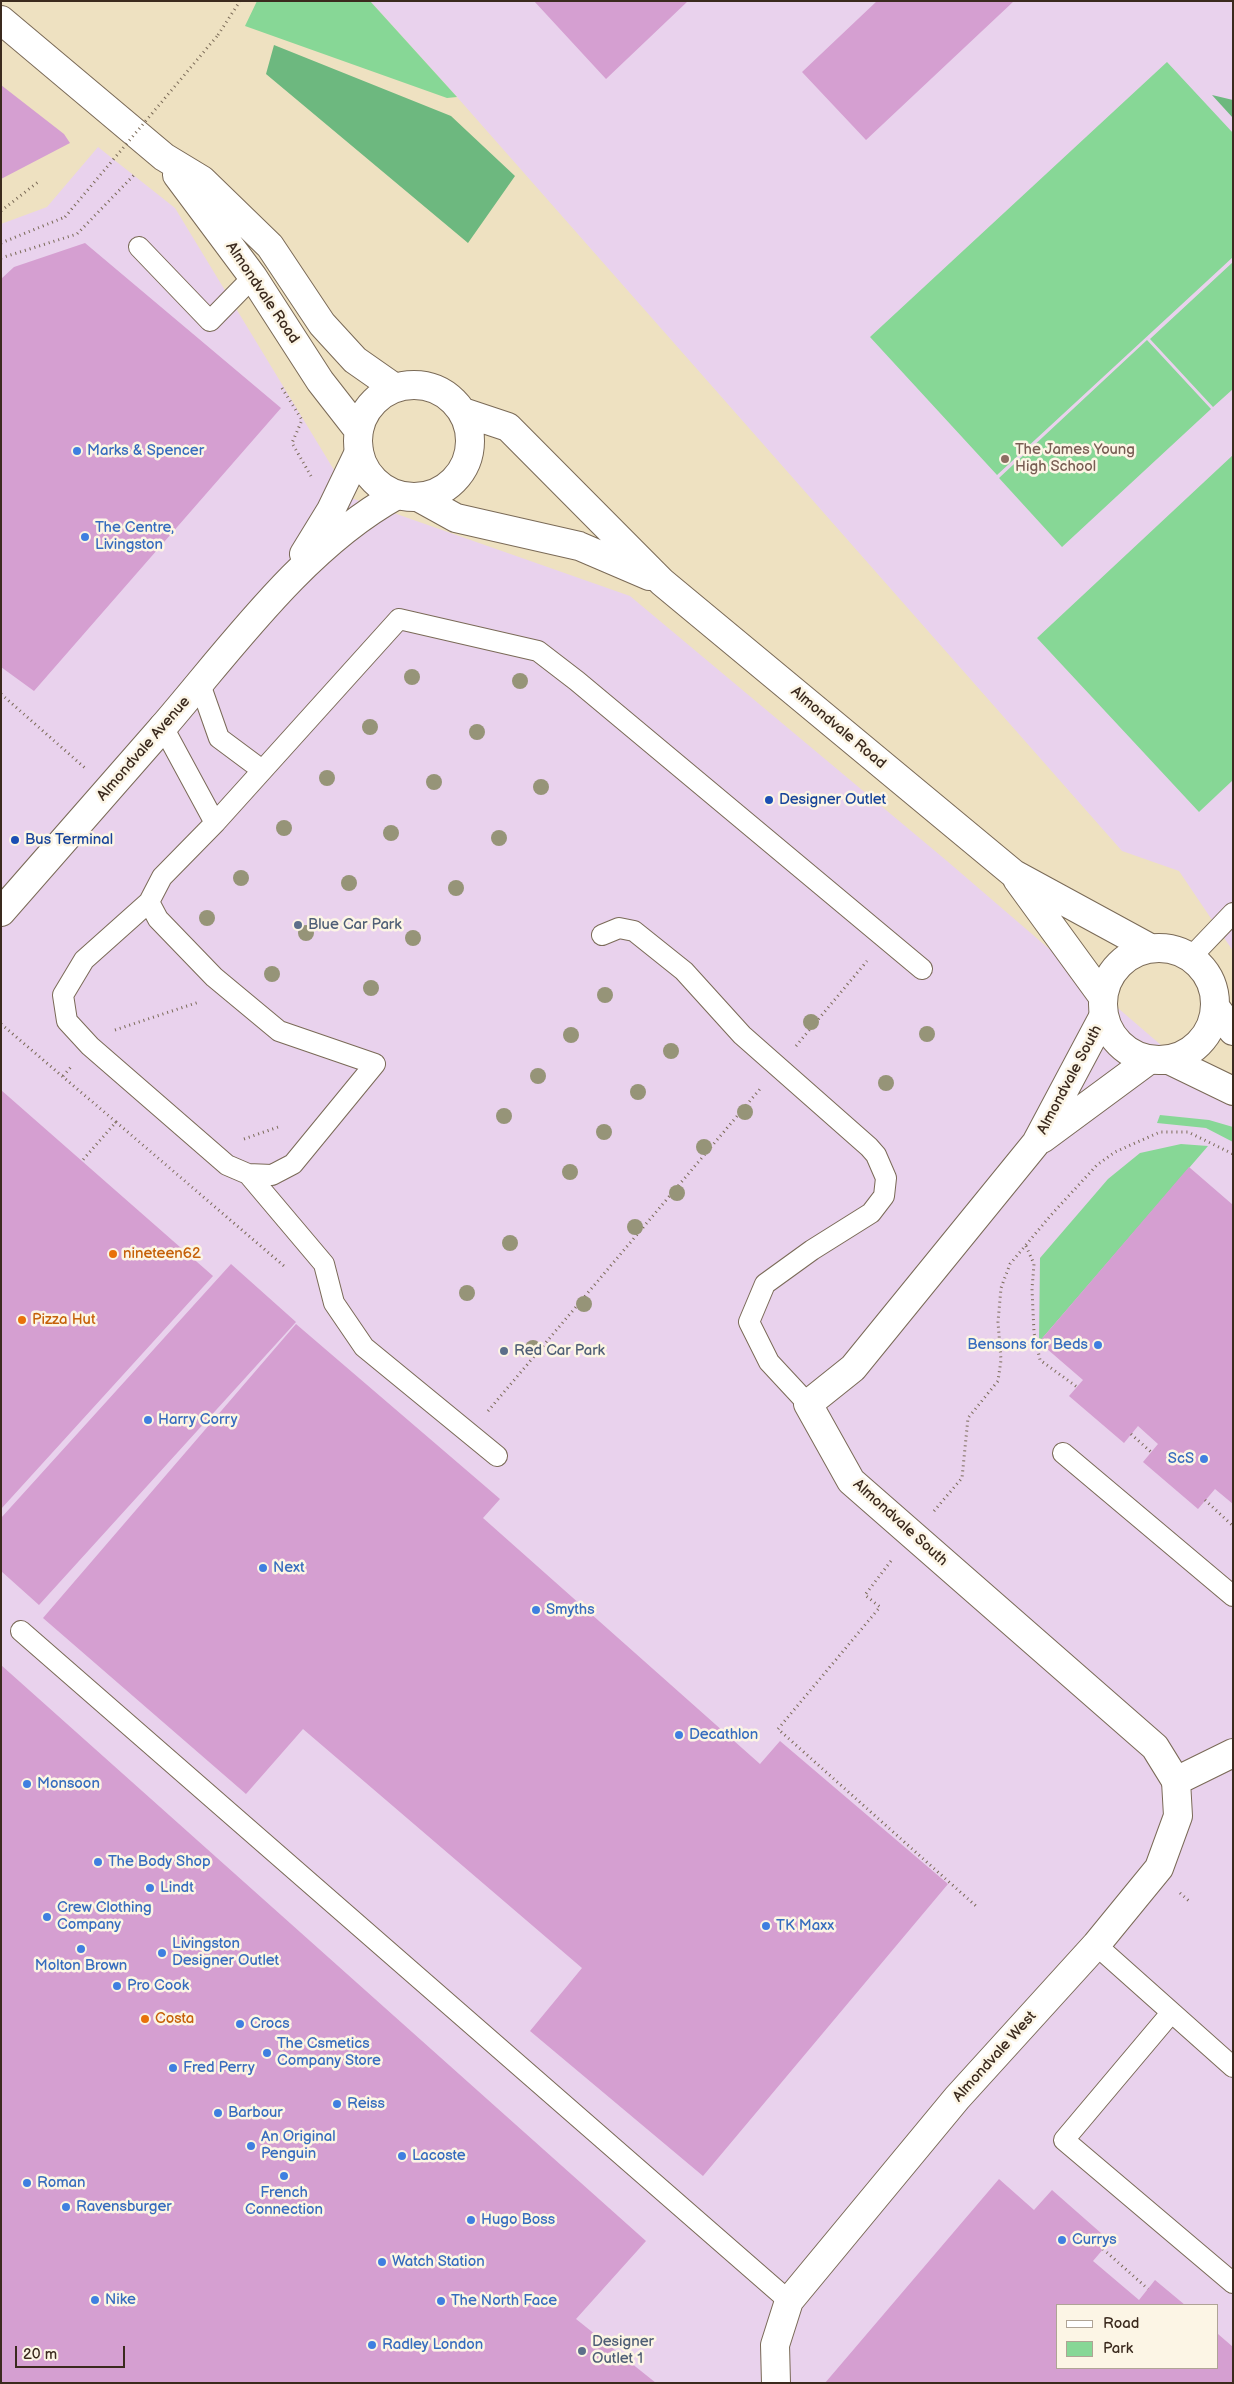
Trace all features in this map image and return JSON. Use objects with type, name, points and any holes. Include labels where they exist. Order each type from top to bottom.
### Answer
[{"type":"street","name":"Almondvale Road","points":[[1,20],[164,157],[202,180],[263,240],[322,324],[355,360],[396,388]]},
{"type":"street","name":"Almondvale Road","points":[[164,157],[253,277],[359,442]]},
{"type":"street","points":[[407,385],[424,385],[438,390],[463,412],[470,437],[469,453],[458,478],[438,492],[407,496],[370,476],[359,442],[366,413],[375,401],[396,388],[407,385]]},
{"type":"street","name":"Almondvale Road","points":[[463,412],[508,427],[662,582],[1014,874],[1150,948]]},
{"type":"street","name":"Almondvale Avenue","points":[[285,585],[332,510],[359,442]]},
{"type":"street","name":"Almondvale Road","points":[[407,496],[456,518],[579,546],[662,582]]},
{"type":"street","name":"Almondvale Avenue","points":[[1,912],[285,585],[328,544],[365,514],[407,496]]},
{"type":"street","name":"Almondvale Road","points":[[1014,874],[1103,1007]]},
{"type":"street","points":[[1159,1060],[1187,1054],[1202,1042],[1211,1027],[1216,1008],[1214,989],[1205,971],[1191,957],[1170,948],[1150,948],[1131,954],[1116,965],[1108,979],[1103,1007],[1111,1036],[1128,1051],[1159,1060],[1233,1091]]},
{"type":"street","name":"Almondvale South","points":[[1103,1007],[1036,1143],[852,1368],[808,1404],[851,1481],[1155,1747],[1176,1781]]},
{"type":"street","points":[[1216,1008],[1233,1031]]},
{"type":"street","name":"Almondvale South","points":[[1036,1143],[1159,1060]]},
{"type":"street","points":[[1176,1781],[1233,1753]]},
{"type":"street","name":"Almondvale West","points":[[776,2383],[775,2345],[789,2301],[957,2098],[1096,1945],[1159,1868],[1178,1816],[1176,1781]]},
{"type":"lane","points":[[139,247],[210,321],[253,277]]},
{"type":"lane","points":[[148,902],[158,919],[219,981],[279,1031],[375,1064],[293,1164],[272,1175],[248,1174],[227,1165],[90,1046],[67,1021],[63,995],[84,960],[148,902],[162,877],[215,824],[399,619],[538,651],[577,680],[922,969]]},
{"type":"lane","points":[[200,684],[219,738],[262,770]]},
{"type":"lane","points":[[163,727],[215,824]]},
{"type":"lane","points":[[1191,957],[1233,913]]},
{"type":"lane","points":[[602,935],[619,928],[634,932],[684,971],[742,1035],[869,1147],[876,1156],[886,1178],[884,1196],[871,1213],[812,1250],[765,1284],[749,1322],[769,1362],[808,1404]]},
{"type":"lane","points":[[248,1174],[325,1267],[334,1304],[364,1347],[497,1456]]},
{"type":"lane","points":[[1063,1453],[1233,1596]]},
{"type":"lane","points":[[21,1631],[789,2301]]},
{"type":"lane","points":[[1096,1945],[1233,2067]]},
{"type":"lane","points":[[1171,2013],[1064,2140],[1233,2283]]},
{"type":"path","points":[[1,243],[65,218],[218,35],[240,1]]},
{"type":"path","points":[[1,211],[38,182]]},
{"type":"path","points":[[1,694],[109,789]]},
{"type":"path","points":[[460,1427],[474,1410],[483,1418],[886,939]]},
{"type":"path","points":[[63,1076],[90,1046],[109,1032],[200,1001],[219,981]]},
{"type":"path","points":[[1,1024],[296,1276],[325,1267]]},
{"type":"path","points":[[82,1161],[116,1122]]},
{"type":"path","points":[[931,1514],[962,1478],[968,1418],[998,1382],[1001,1360],[998,1322],[1001,1288],[1010,1264],[1097,1165],[1115,1152],[1140,1139],[1160,1132],[1188,1132],[1233,1154]]},
{"type":"path","points":[[1026,1246],[1034,1264],[1032,1289],[1034,1333],[1040,1360],[1077,1387]]},
{"type":"path","points":[[1131,1434],[1152,1452]]},
{"type":"path","points":[[1206,1500],[1233,1526]]},
{"type":"path","points":[[891,1561],[865,1595],[880,1608],[778,1729],[976,1906]]},
{"type":"path","points":[[1102,2250],[1148,2289]]},
{"type":"shaded area","name":"The James Young High School","points":[[370,1],[1233,1],[1233,951],[1179,871],[1122,851],[457,97]]},
{"type":"shaded area","points":[[98,147],[175,208],[351,498],[630,596],[947,861],[1233,1107],[1233,2383],[1,2383],[1,224],[47,207]]},
{"type":"green space","points":[[257,1],[370,1],[457,97],[447,98],[245,26]]},
{"type":"green space","points":[[274,45],[451,116],[515,176],[468,243],[266,74]]},
{"type":"green space","points":[[1167,62],[1233,133],[1233,257],[997,475],[870,337]]},
{"type":"green space","points":[[1212,95],[1233,100],[1233,118]]},
{"type":"green space","points":[[1233,262],[1233,389],[1213,407],[1150,339]]},
{"type":"green space","points":[[1147,340],[1211,409],[1062,547],[999,478]]},
{"type":"green space","points":[[1233,455],[1233,780],[1199,812],[1037,638]]},
{"type":"green space","points":[[1160,1115],[1209,1120],[1233,1127],[1233,1142],[1206,1128],[1157,1123]]},
{"type":"green space","points":[[1181,1144],[1208,1146],[1039,1342],[1040,1258],[1108,1179],[1140,1153]]},
{"type":"building","points":[[534,1],[688,1],[606,79]]},
{"type":"building","points":[[877,1],[1014,1],[866,140],[802,72]]},
{"type":"building","points":[[1,85],[64,134],[70,143],[1,179]]},
{"type":"building","name":"The Centre, Livingston","points":[[85,243],[281,408],[34,691],[1,667],[1,279],[14,267]]},
{"type":"building","points":[[1,1090],[213,1276],[1,1509]]},
{"type":"building","points":[[1189,1167],[1233,1205],[1233,1504],[1215,1489],[1198,1509],[1143,1462],[1158,1444],[1138,1426],[1124,1443],[1069,1396],[1083,1380],[1039,1342]]},
{"type":"building","name":"Harry Corry","points":[[231,1264],[296,1322],[39,1605],[1,1571],[1,1518]]},
{"type":"building","points":[[296,1324],[500,1499],[483,1518],[760,1764],[780,1741],[948,1884],[703,2176],[530,2031],[582,1968],[303,1729],[246,1794],[43,1618]]},
{"type":"building","name":"Livingston Designer Outlet","points":[[1,1665],[646,2241],[576,2319],[656,2383],[1,2383]]},
{"type":"building","points":[[999,2179],[1034,2210],[1052,2190],[1110,2241],[1093,2261],[1139,2300],[1155,2280],[1184,2304],[1056,2304],[1056,2369],[1219,2369],[1219,2335],[1233,2347],[1233,2383],[825,2383]]},
{"type":"place","name":"Marks & Spencer","points":[[77,451]]},
{"type":"place","name":"The James Young High School","points":[[1005,459]]},
{"type":"place","name":"The Centre, Livingston","points":[[85,537]]},
{"type":"place","name":"Designer Outlet","points":[[769,800]]},
{"type":"place","name":"Bus Terminal","points":[[15,840]]},
{"type":"place","name":"Blue Car Park","points":[[298,925]]},
{"type":"place","name":"nineteen62","points":[[113,1254]]},
{"type":"place","name":"Pizza Hut","points":[[22,1320]]},
{"type":"place","name":"Bensons for Beds","points":[[1098,1345]]},
{"type":"place","name":"Red Car Park","points":[[504,1351]]},
{"type":"place","name":"Harry Corry","points":[[148,1420]]},
{"type":"place","name":"ScS","points":[[1204,1459]]},
{"type":"place","name":"Next","points":[[263,1568]]},
{"type":"place","name":"Smyths","points":[[536,1610]]},
{"type":"place","name":"Decathlon","points":[[679,1735]]},
{"type":"place","name":"Monsoon","points":[[27,1784]]},
{"type":"place","name":"The Body Shop","points":[[98,1862]]},
{"type":"place","name":"Lindt","points":[[150,1888]]},
{"type":"place","name":"Crew Clothing Company","points":[[47,1917]]},
{"type":"place","name":"TK Maxx","points":[[766,1926]]},
{"type":"place","name":"Molton Brown","points":[[81,1949]]},
{"type":"place","name":"Livingston Designer Outlet","points":[[162,1953]]},
{"type":"place","name":"Pro Cook","points":[[117,1986]]},
{"type":"place","name":"Costa","points":[[145,2019]]},
{"type":"place","name":"Crocs","points":[[240,2024]]},
{"type":"place","name":"The Csmetics Company Store","points":[[267,2053]]},
{"type":"place","name":"Fred Perry","points":[[173,2068]]},
{"type":"place","name":"Reiss","points":[[337,2104]]},
{"type":"place","name":"Barbour","points":[[218,2113]]},
{"type":"place","name":"An Original Penguin","points":[[251,2146]]},
{"type":"place","name":"Lacoste","points":[[402,2156]]},
{"type":"place","name":"French Connection","points":[[284,2176]]},
{"type":"place","name":"Roman","points":[[27,2183]]},
{"type":"place","name":"Ravensburger","points":[[66,2207]]},
{"type":"place","name":"Hugo Boss","points":[[471,2220]]},
{"type":"place","name":"Currys","points":[[1062,2240]]},
{"type":"place","name":"Watch Station","points":[[382,2262]]},
{"type":"place","name":"Nike","points":[[95,2300]]},
{"type":"place","name":"The North Face","points":[[441,2301]]},
{"type":"place","name":"Radley London","points":[[372,2345]]},
{"type":"place","name":"Designer Outlet 1","points":[[582,2351]]}]
